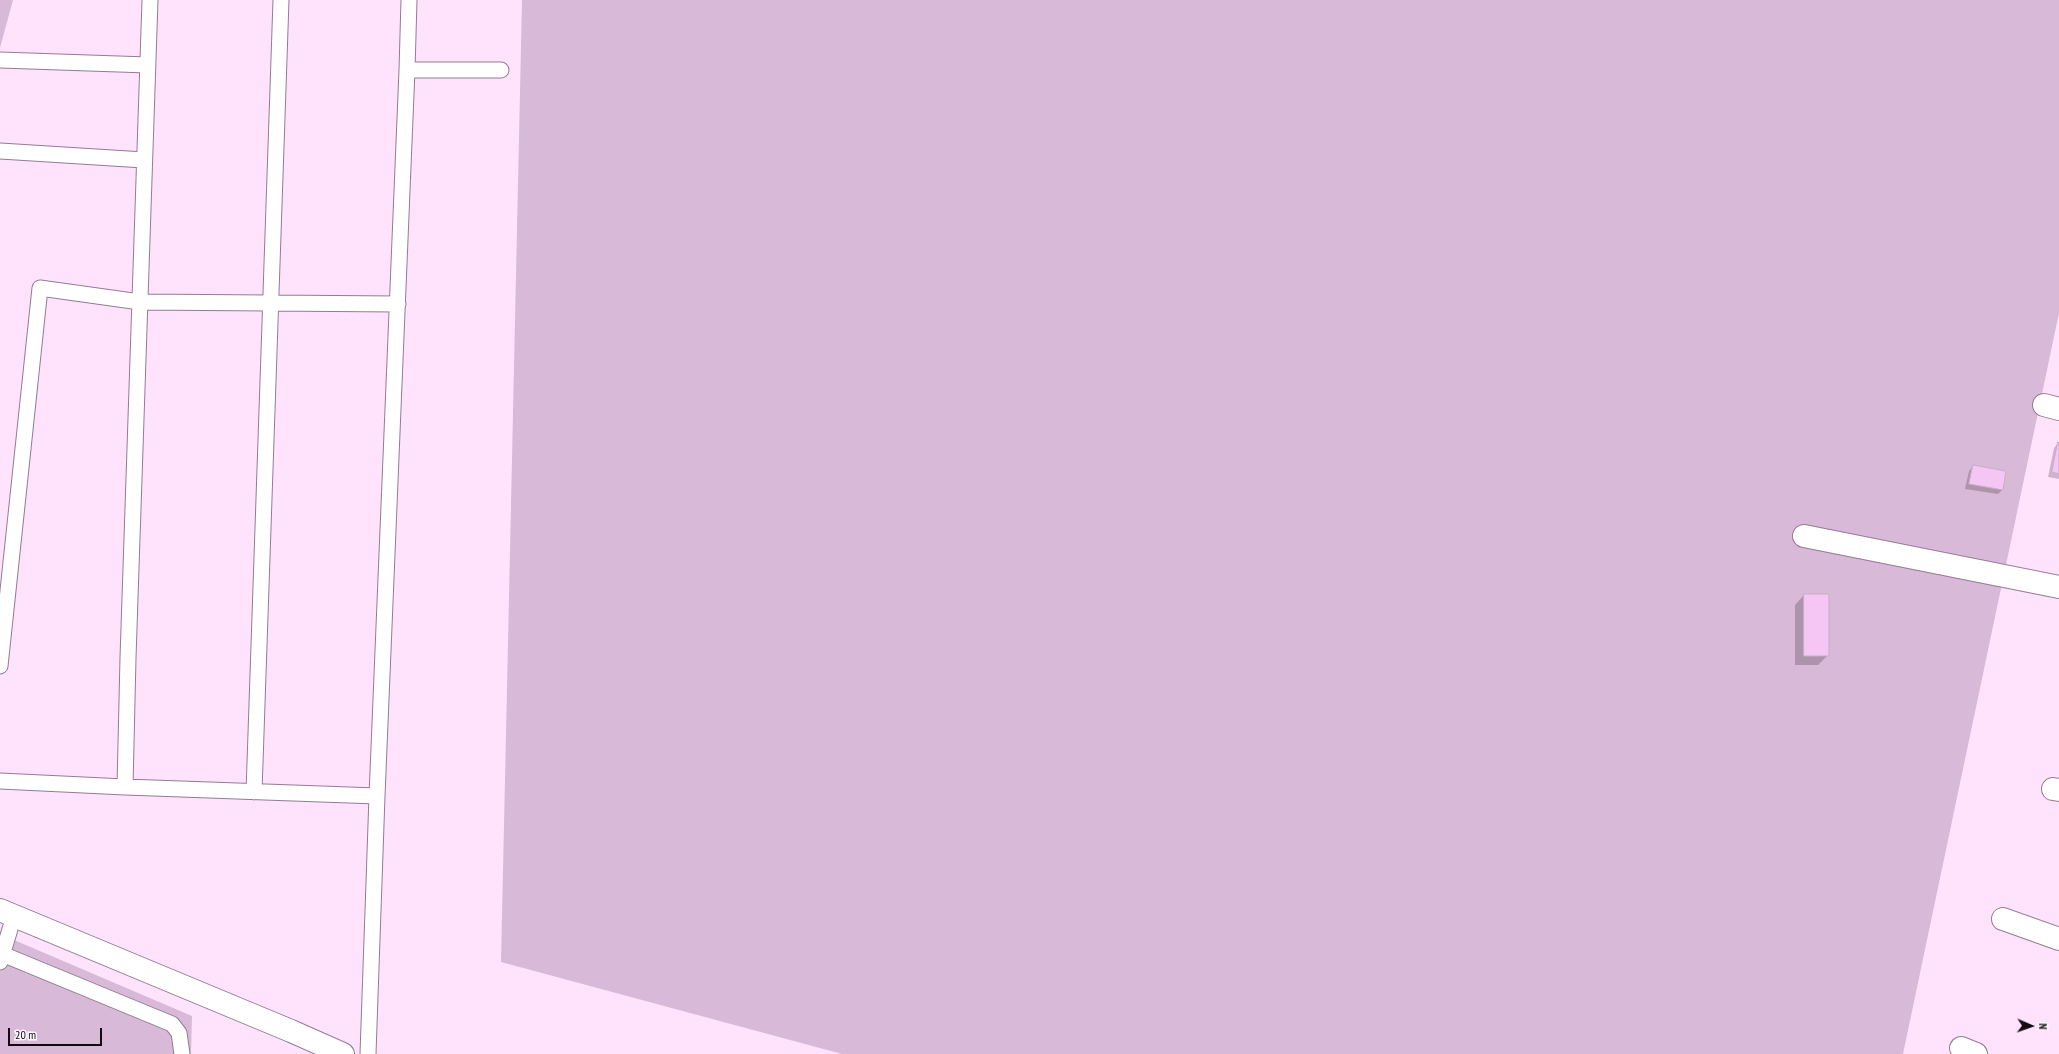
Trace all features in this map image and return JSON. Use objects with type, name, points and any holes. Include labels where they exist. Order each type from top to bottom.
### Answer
[{"type":"street","points":[[1804,536],[2059,587]]},
{"type":"street","points":[[7,913],[291,1030],[343,1054]]},
{"type":"street","points":[[2003,919],[2059,939]]},
{"type":"lane","points":[[125,787],[150,0]]},
{"type":"lane","points":[[254,792],[281,0]]},
{"type":"lane","points":[[368,1054],[409,0]]},
{"type":"lane","points":[[0,60],[148,65]]},
{"type":"lane","points":[[407,70],[501,70]]},
{"type":"lane","points":[[0,151],[144,160]]},
{"type":"lane","points":[[0,666],[40,288],[140,302],[398,304]]},
{"type":"lane","points":[[0,781],[377,796]]},
{"type":"lane","points":[[7,913],[1,958],[172,1024],[179,1033],[182,1054]]},
{"type":"shaded area","points":[[0,0],[13,0],[0,48]]},
{"type":"shaded area","points":[[522,0],[2059,0],[2059,313],[1903,1054],[842,1054],[501,962]]},
{"type":"shaded area","points":[[0,934],[192,1016],[191,1054],[0,1054]]},
{"type":"building","points":[[2058,442],[2059,443],[2059,474],[2052,472]]},
{"type":"building","points":[[1973,465],[2006,471],[2003,490],[1969,484]]},
{"type":"building","points":[[1804,594],[1829,594],[1829,656],[1804,656]]}]
